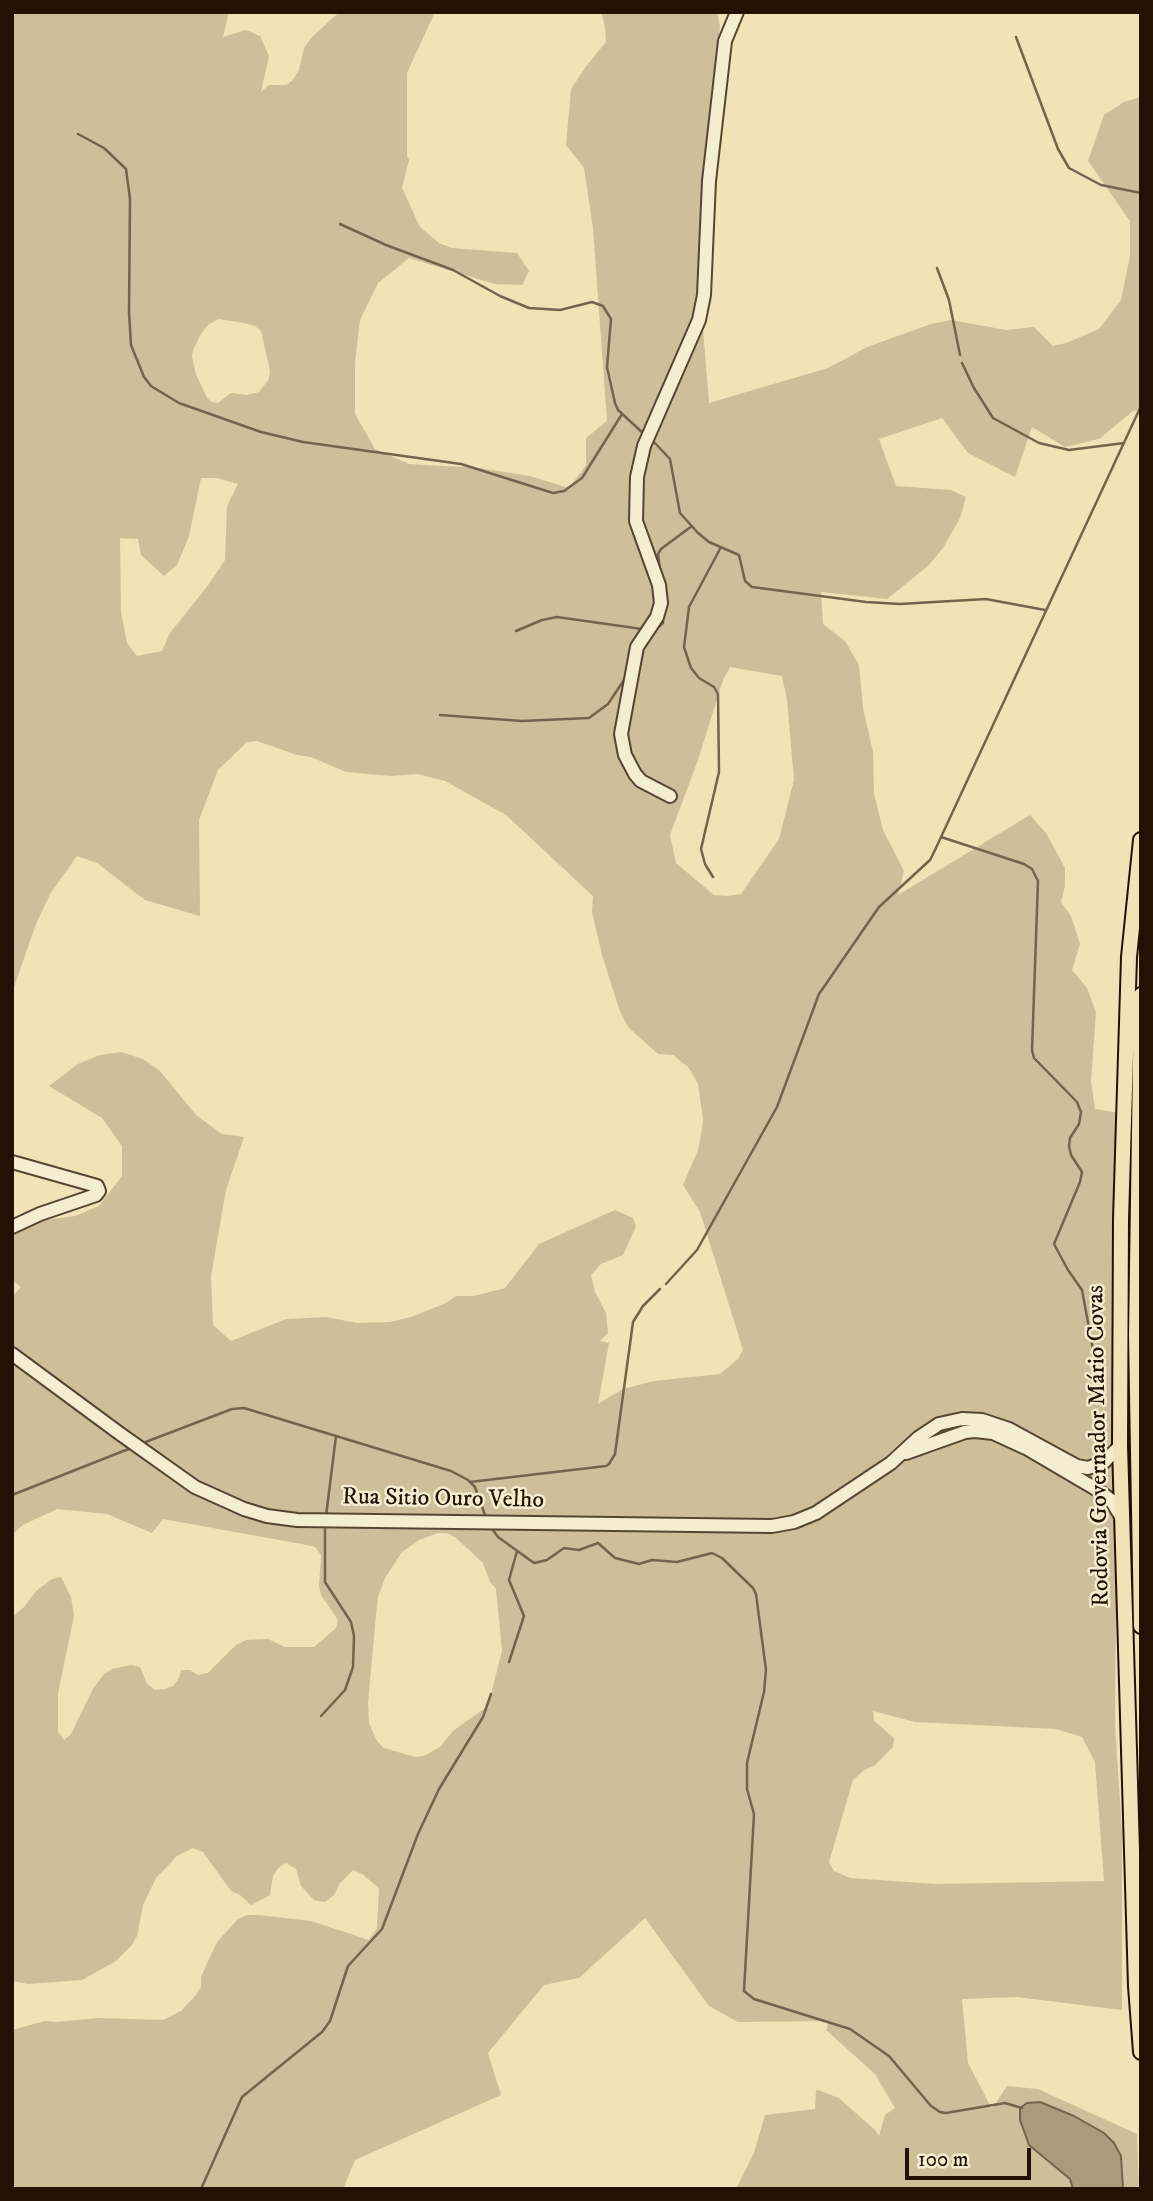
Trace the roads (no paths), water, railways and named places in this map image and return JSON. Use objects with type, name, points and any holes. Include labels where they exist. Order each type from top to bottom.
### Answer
[{"type":"main road","name":"Rodovia Governador Mário Covas","points":[[1141,840],[1129,970],[1121,1219],[1120,1446],[1136,1986],[1141,2052]]},
{"type":"main road","name":"Rodovia Governador Mário Covas","points":[[1141,995],[1136,1335],[1141,1626]]},
{"type":"street","points":[[670,796],[635,774],[625,755],[621,734],[637,646],[657,617],[661,603],[659,585],[636,521],[637,477],[644,446],[699,320],[704,295],[709,181],[725,41],[737,12]]},
{"type":"street","points":[[12,1162],[97,1186],[99,1191],[96,1195],[40,1213],[12,1227]]},
{"type":"street","name":"Rua Sitio Ouro Velho","points":[[12,1354],[177,1475],[244,1509],[297,1520],[772,1526],[794,1522],[816,1513],[903,1454],[918,1438],[939,1424],[962,1419],[982,1420],[1009,1429],[1077,1466],[1088,1468],[1104,1462],[1120,1446]]},
{"type":"street","name":"Rua Sitio Ouro Velho","points":[[903,1454],[965,1432],[993,1433],[1028,1449],[1096,1489],[1115,1505],[1122,1519]]},
{"type":"waterway","points":[[1016,37],[1058,149],[1069,168],[1101,185],[1141,193]]},
{"type":"waterway","points":[[78,134],[104,148],[126,169],[130,199],[131,345],[144,377],[151,386],[179,403],[261,432],[303,442],[461,464],[553,493],[564,491],[582,478],[622,414]]},
{"type":"waterway","points":[[340,224],[386,245],[453,270],[500,296],[529,308],[560,310],[592,302],[603,306],[611,319],[607,367],[615,403],[618,410],[644,434]]},
{"type":"waterway","points":[[937,268],[949,300],[960,355]]},
{"type":"waterway","points":[[962,363],[993,418],[1039,443],[1069,450],[1124,443]]},
{"type":"waterway","points":[[666,1284],[697,1250],[777,1107],[819,994],[879,907],[930,860],[1141,406]]},
{"type":"waterway","points":[[652,440],[670,459],[680,513],[709,542],[739,555],[745,581],[752,587],[900,604],[986,599],[1045,610]]},
{"type":"waterway","points":[[660,570],[658,554],[661,549],[692,526]]},
{"type":"waterway","points":[[713,877],[705,864],[701,849],[719,772],[718,694],[714,687],[699,678],[691,668],[684,647],[689,607],[721,547]]},
{"type":"waterway","points":[[656,629],[663,623],[663,615]]},
{"type":"waterway","points":[[516,631],[557,617],[642,629]]},
{"type":"waterway","points":[[440,715],[522,721],[589,718],[608,704],[626,677]]},
{"type":"waterway","points":[[941,837],[1024,864],[1032,869],[1038,881],[1032,1050],[1034,1058],[1077,1102],[1081,1112],[1079,1124],[1070,1138],[1069,1146],[1071,1155],[1082,1172],[1080,1182],[1054,1244],[1082,1290],[1094,1355]]},
{"type":"waterway","points":[[470,1482],[609,1464],[615,1454],[633,1322],[643,1306],[660,1289]]},
{"type":"waterway","points":[[143,1443],[232,1409],[244,1408],[451,1471],[475,1487],[486,1518]]},
{"type":"waterway","points":[[326,1516],[336,1436]]},
{"type":"waterway","points":[[12,1495],[131,1448]]},
{"type":"waterway","points":[[321,1716],[345,1690],[353,1667],[354,1636],[351,1622],[325,1582],[325,1525]]},
{"type":"waterway","points":[[490,1526],[498,1537],[534,1563],[547,1560],[564,1548],[579,1550],[598,1543],[615,1558],[639,1564],[652,1560],[677,1562],[712,1553],[722,1558],[753,1588],[766,1670],[764,1692],[747,1763],[747,1789],[754,1814],[744,1991],[754,1999],[850,2029],[889,2056],[931,2106],[940,2112],[1005,2103],[1022,2108]]},
{"type":"waterway","points":[[509,1662],[524,1616],[509,1580],[517,1551]]},
{"type":"waterway","points":[[201,2189],[242,2097],[322,2032],[330,2021],[348,1966],[382,1929],[418,1834],[439,1789],[483,1717],[491,1694]]}]
